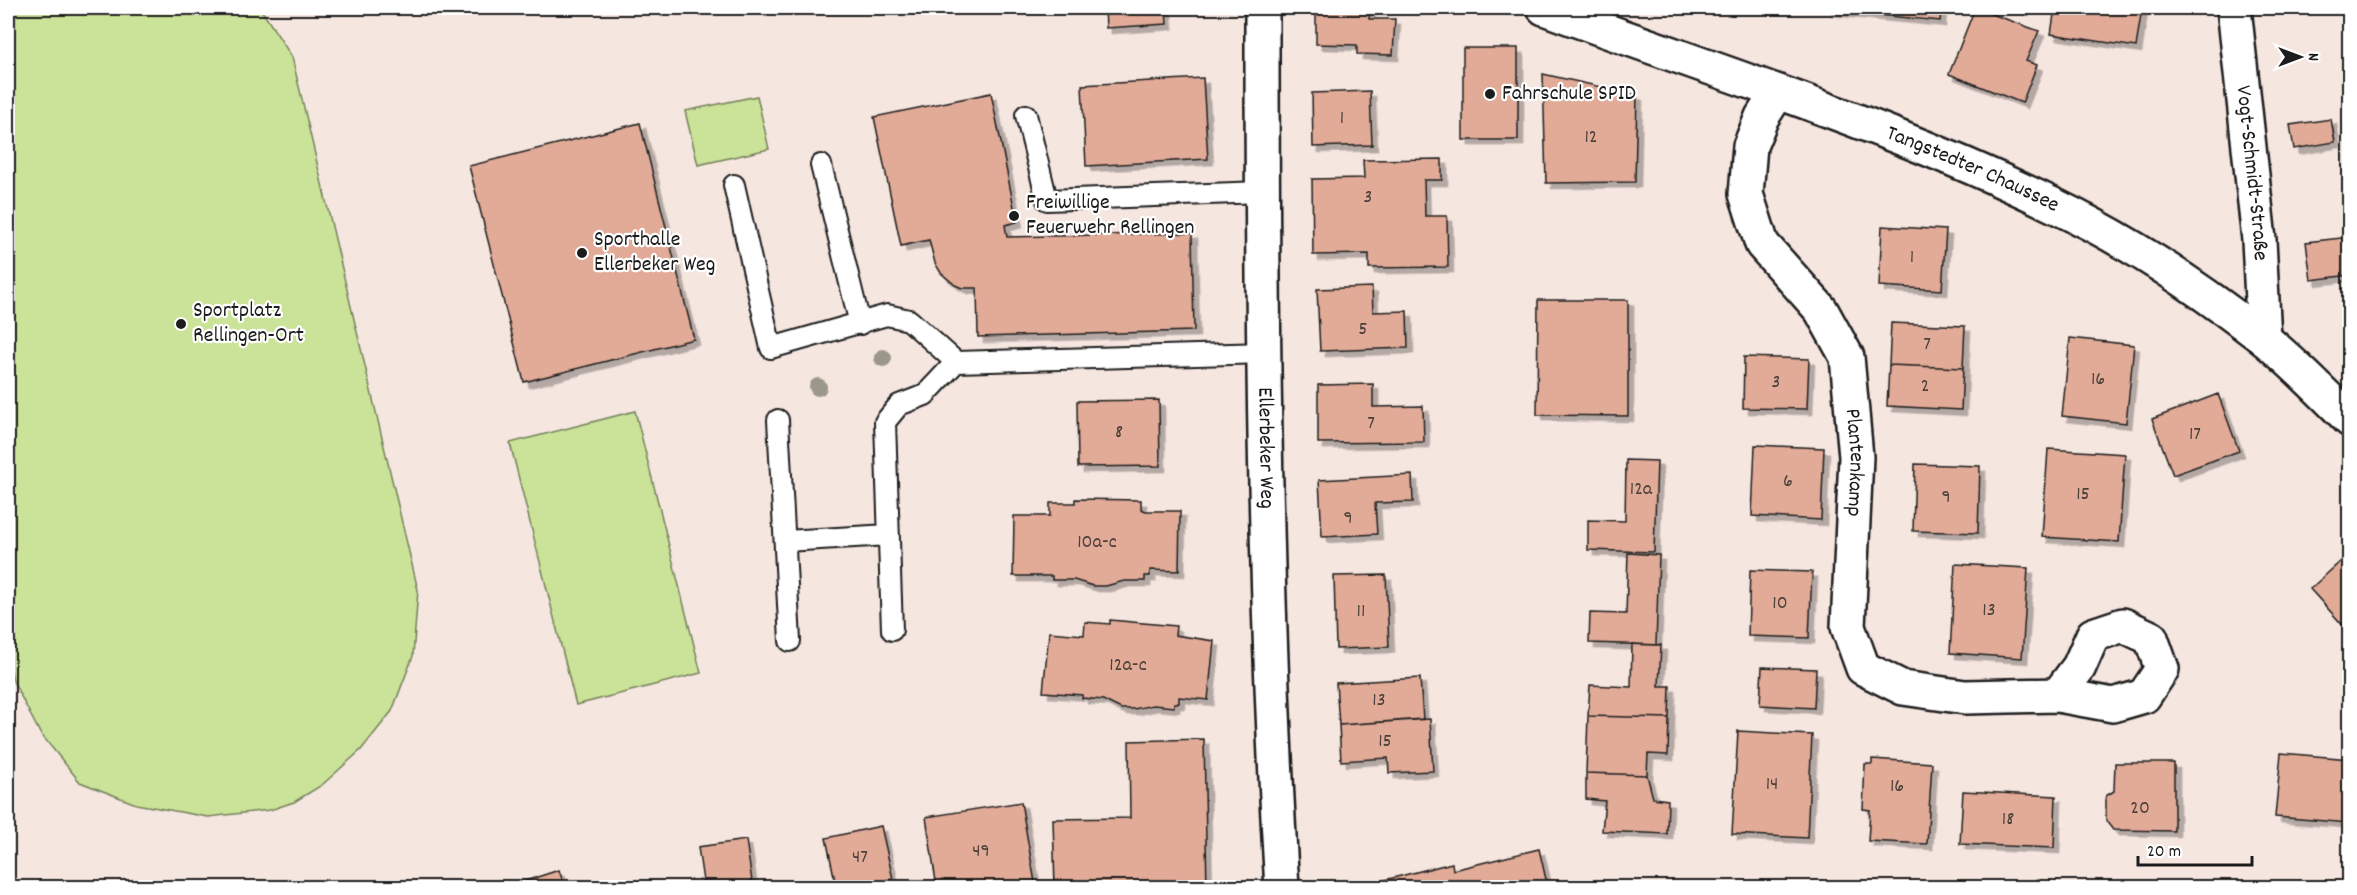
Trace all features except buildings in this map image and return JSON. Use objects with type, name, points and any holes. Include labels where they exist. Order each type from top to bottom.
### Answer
[{"type":"street","name":"Ellerbeker Weg","points":[[1262,8],[1264,353],[1272,669],[1282,888]]},
{"type":"street","name":"Tangstedter Chaussee","points":[[1544,8],[1918,145],[2015,187],[2092,225],[2180,278],[2264,339],[2310,380],[2349,420]]},
{"type":"street","name":"Vogt-Schmidt-Straße","points":[[2234,8],[2259,240],[2264,339]]},
{"type":"street","name":"Plantenkamp","points":[[1778,92],[1762,117],[1750,146],[1746,194],[1762,244],[1821,310],[1847,357],[1856,457],[1848,627],[1863,668],[1903,688],[1965,697],[2058,695]]},
{"type":"lane","points":[[1026,115],[1047,200],[1262,192]]},
{"type":"lane","points":[[821,165],[860,324]]},
{"type":"lane","points":[[734,185],[771,348],[887,315],[909,320],[956,362],[1264,353]]},
{"type":"lane","points":[[892,630],[885,422],[899,405],[926,395],[956,362]]},
{"type":"lane","points":[[778,420],[790,641]]},
{"type":"lane","points":[[784,541],[889,535]]},
{"type":"green space","name":"Sportplatz Rellingen-Ort","points":[[8,8],[260,8],[292,57],[418,590],[413,656],[392,711],[361,750],[322,785],[294,802],[270,810],[208,817],[136,804],[80,782],[40,733],[13,681],[8,657]]},
{"type":"green space","points":[[757,96],[769,149],[698,165],[685,111]]},
{"type":"green space","points":[[635,411],[701,673],[576,705],[510,443]]},
{"type":"place","name":"Fahrschule SPID","points":[[1490,94]]},
{"type":"place","name":"Freiwillige Feuerwehr Rellingen","points":[[1014,216]]},
{"type":"place","name":"Sporthalle Ellerbeker Weg","points":[[582,253]]},
{"type":"place","name":"Sportplatz Rellingen-Ort","points":[[181,324]]}]
